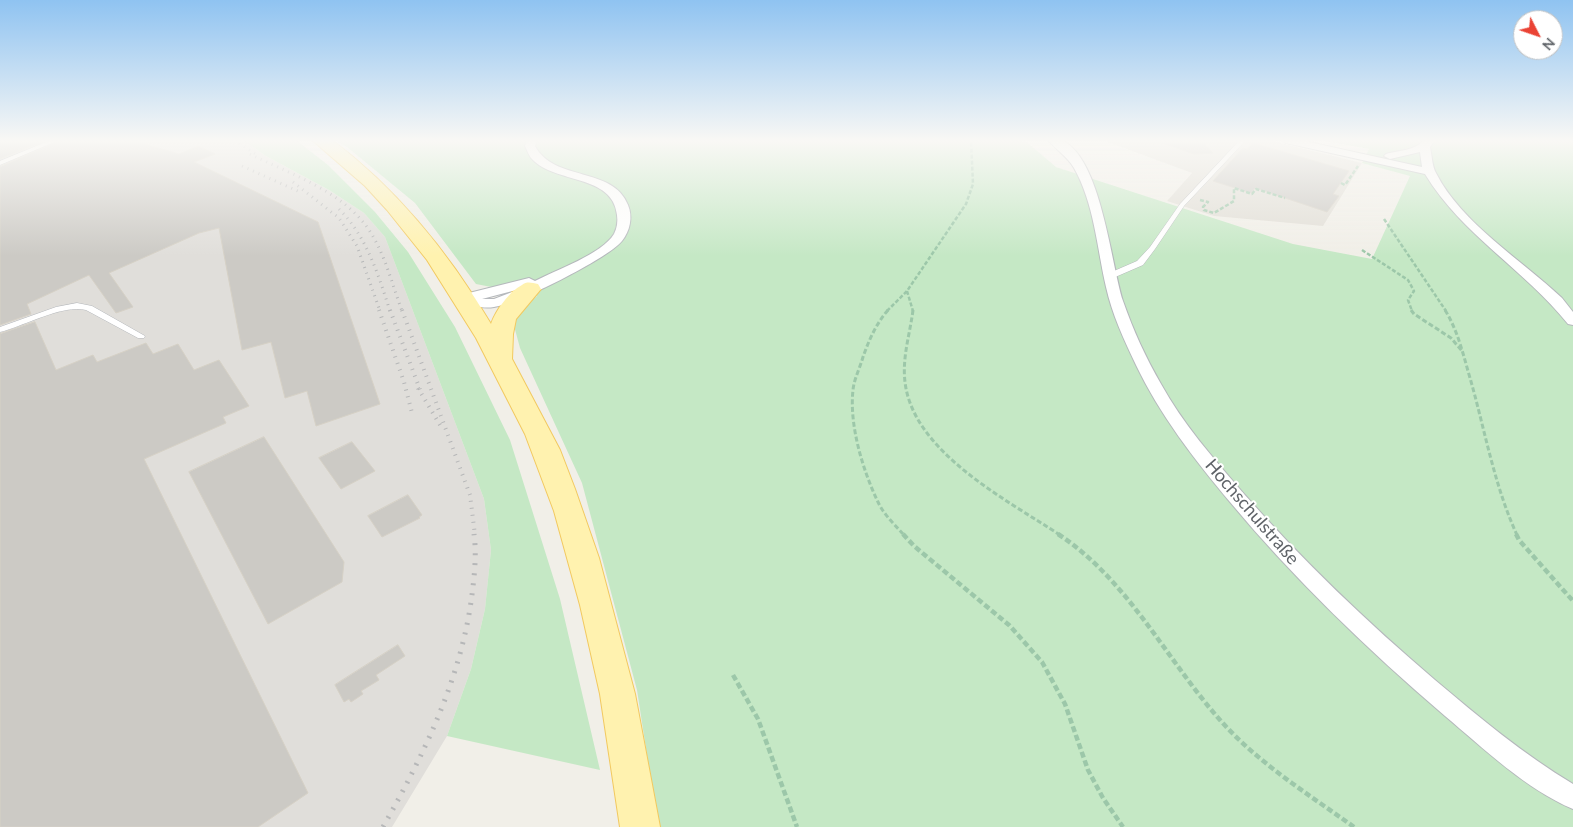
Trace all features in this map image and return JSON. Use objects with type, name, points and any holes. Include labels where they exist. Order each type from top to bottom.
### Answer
[{"type":"main road","points":[[368,179],[421,235],[466,298],[524,402],[553,468],[609,651],[640,827]]},
{"type":"main road","points":[[500,358],[502,321],[507,312],[539,283]]},
{"type":"street","points":[[466,298],[484,304],[495,303],[575,267],[608,247],[623,232],[624,218],[622,205],[612,192],[585,179]]},
{"type":"street","name":"Hochschulstraße","points":[[1085,179],[1100,231],[1113,291],[1153,384],[1180,427],[1246,509],[1285,552],[1386,652],[1513,759],[1573,798]]},
{"type":"street","points":[[1435,179],[1450,203],[1553,297],[1573,321]]},
{"type":"street","points":[[466,298],[539,283]]},
{"type":"lane","points":[[1110,276],[1140,263],[1190,196],[1208,179]]},
{"type":"lane","points":[[0,330],[59,309],[77,305],[89,308],[142,336]]},
{"type":"path","points":[[973,179],[973,184],[966,204],[907,291],[886,312],[875,327],[858,368],[853,388],[852,409],[855,431],[867,474],[878,502],[886,515],[914,546],[1010,625],[1042,662],[1064,704],[1088,770],[1103,798],[1123,827]]},
{"type":"path","points":[[1341,183],[1345,184],[1349,179]]},
{"type":"path","points":[[1190,196],[1208,202],[1203,209],[1214,213],[1234,201],[1232,193],[1234,188],[1252,194],[1256,189],[1285,198]]},
{"type":"path","points":[[1384,219],[1449,314],[1464,354],[1502,504],[1519,540],[1573,601]]},
{"type":"path","points":[[1362,250],[1408,280],[1414,291],[1408,300],[1408,307],[1414,314],[1451,338],[1464,354]]},
{"type":"path","points":[[907,291],[913,312],[904,354],[906,391],[911,408],[933,442],[972,474],[1089,556],[1129,600],[1203,701],[1222,723],[1247,746],[1354,827]]},
{"type":"path","points":[[733,675],[758,719],[797,827]]},
{"type":"shaded area","points":[[0,179],[308,179],[364,213],[385,237],[484,499],[491,550],[485,609],[471,669],[447,736],[392,827],[0,827]]},
{"type":"shaded area","points":[[1187,179],[1352,179],[1323,226],[1214,216],[1167,201]]},
{"type":"green space","points":[[308,179],[342,179],[375,212],[408,252],[455,327],[510,440],[560,599],[600,770],[447,736],[471,669],[485,609],[491,550],[484,499],[385,237],[364,213]]},
{"type":"green space","points":[[385,179],[1092,179],[1293,244],[1372,259],[1409,179],[1573,179],[1573,827],[658,827],[637,690],[582,483],[520,348],[513,322],[522,308],[537,296],[476,284],[415,203]]},
{"type":"building","points":[[0,179],[228,179],[318,222],[380,404],[316,426],[307,391],[285,398],[271,342],[242,350],[219,228],[199,233],[109,273],[133,307],[116,313],[89,275],[27,304],[31,314],[0,325]]},
{"type":"building","points":[[1215,179],[1344,179],[1333,194],[1339,196],[1327,212],[1255,188],[1251,193],[1213,181]]},
{"type":"building","points":[[35,322],[56,370],[93,355],[97,362],[146,343],[153,354],[178,344],[194,370],[219,360],[249,406],[223,417],[226,423],[144,459],[308,793],[258,827],[0,827],[0,334]]},
{"type":"building","points":[[264,437],[344,562],[342,582],[268,624],[189,472]]},
{"type":"building","points":[[352,442],[375,471],[341,489],[319,458]]},
{"type":"building","points":[[408,495],[422,515],[420,518],[382,537],[368,516]]},
{"type":"building","points":[[398,645],[405,656],[376,675],[379,680],[361,691],[363,694],[351,702],[349,699],[344,702],[335,685]]},
{"type":"railway","points":[[270,179],[300,192]]},
{"type":"railway","points":[[301,179],[345,204],[369,230],[388,269],[402,311]]},
{"type":"railway","points":[[293,182],[339,218],[357,246],[380,311]]},
{"type":"railway","points":[[339,209],[349,220],[364,244],[376,270],[390,311]]},
{"type":"railway","points":[[379,310],[404,382],[412,413]]},
{"type":"railway","points":[[390,310],[422,394]]},
{"type":"railway","points":[[402,310],[470,495],[475,535]]},
{"type":"railway","points":[[418,388],[422,394]]},
{"type":"railway","points":[[422,394],[440,425]]},
{"type":"railway","points":[[383,827],[412,773],[438,718],[458,661],[472,594],[475,559],[474,534]]}]
